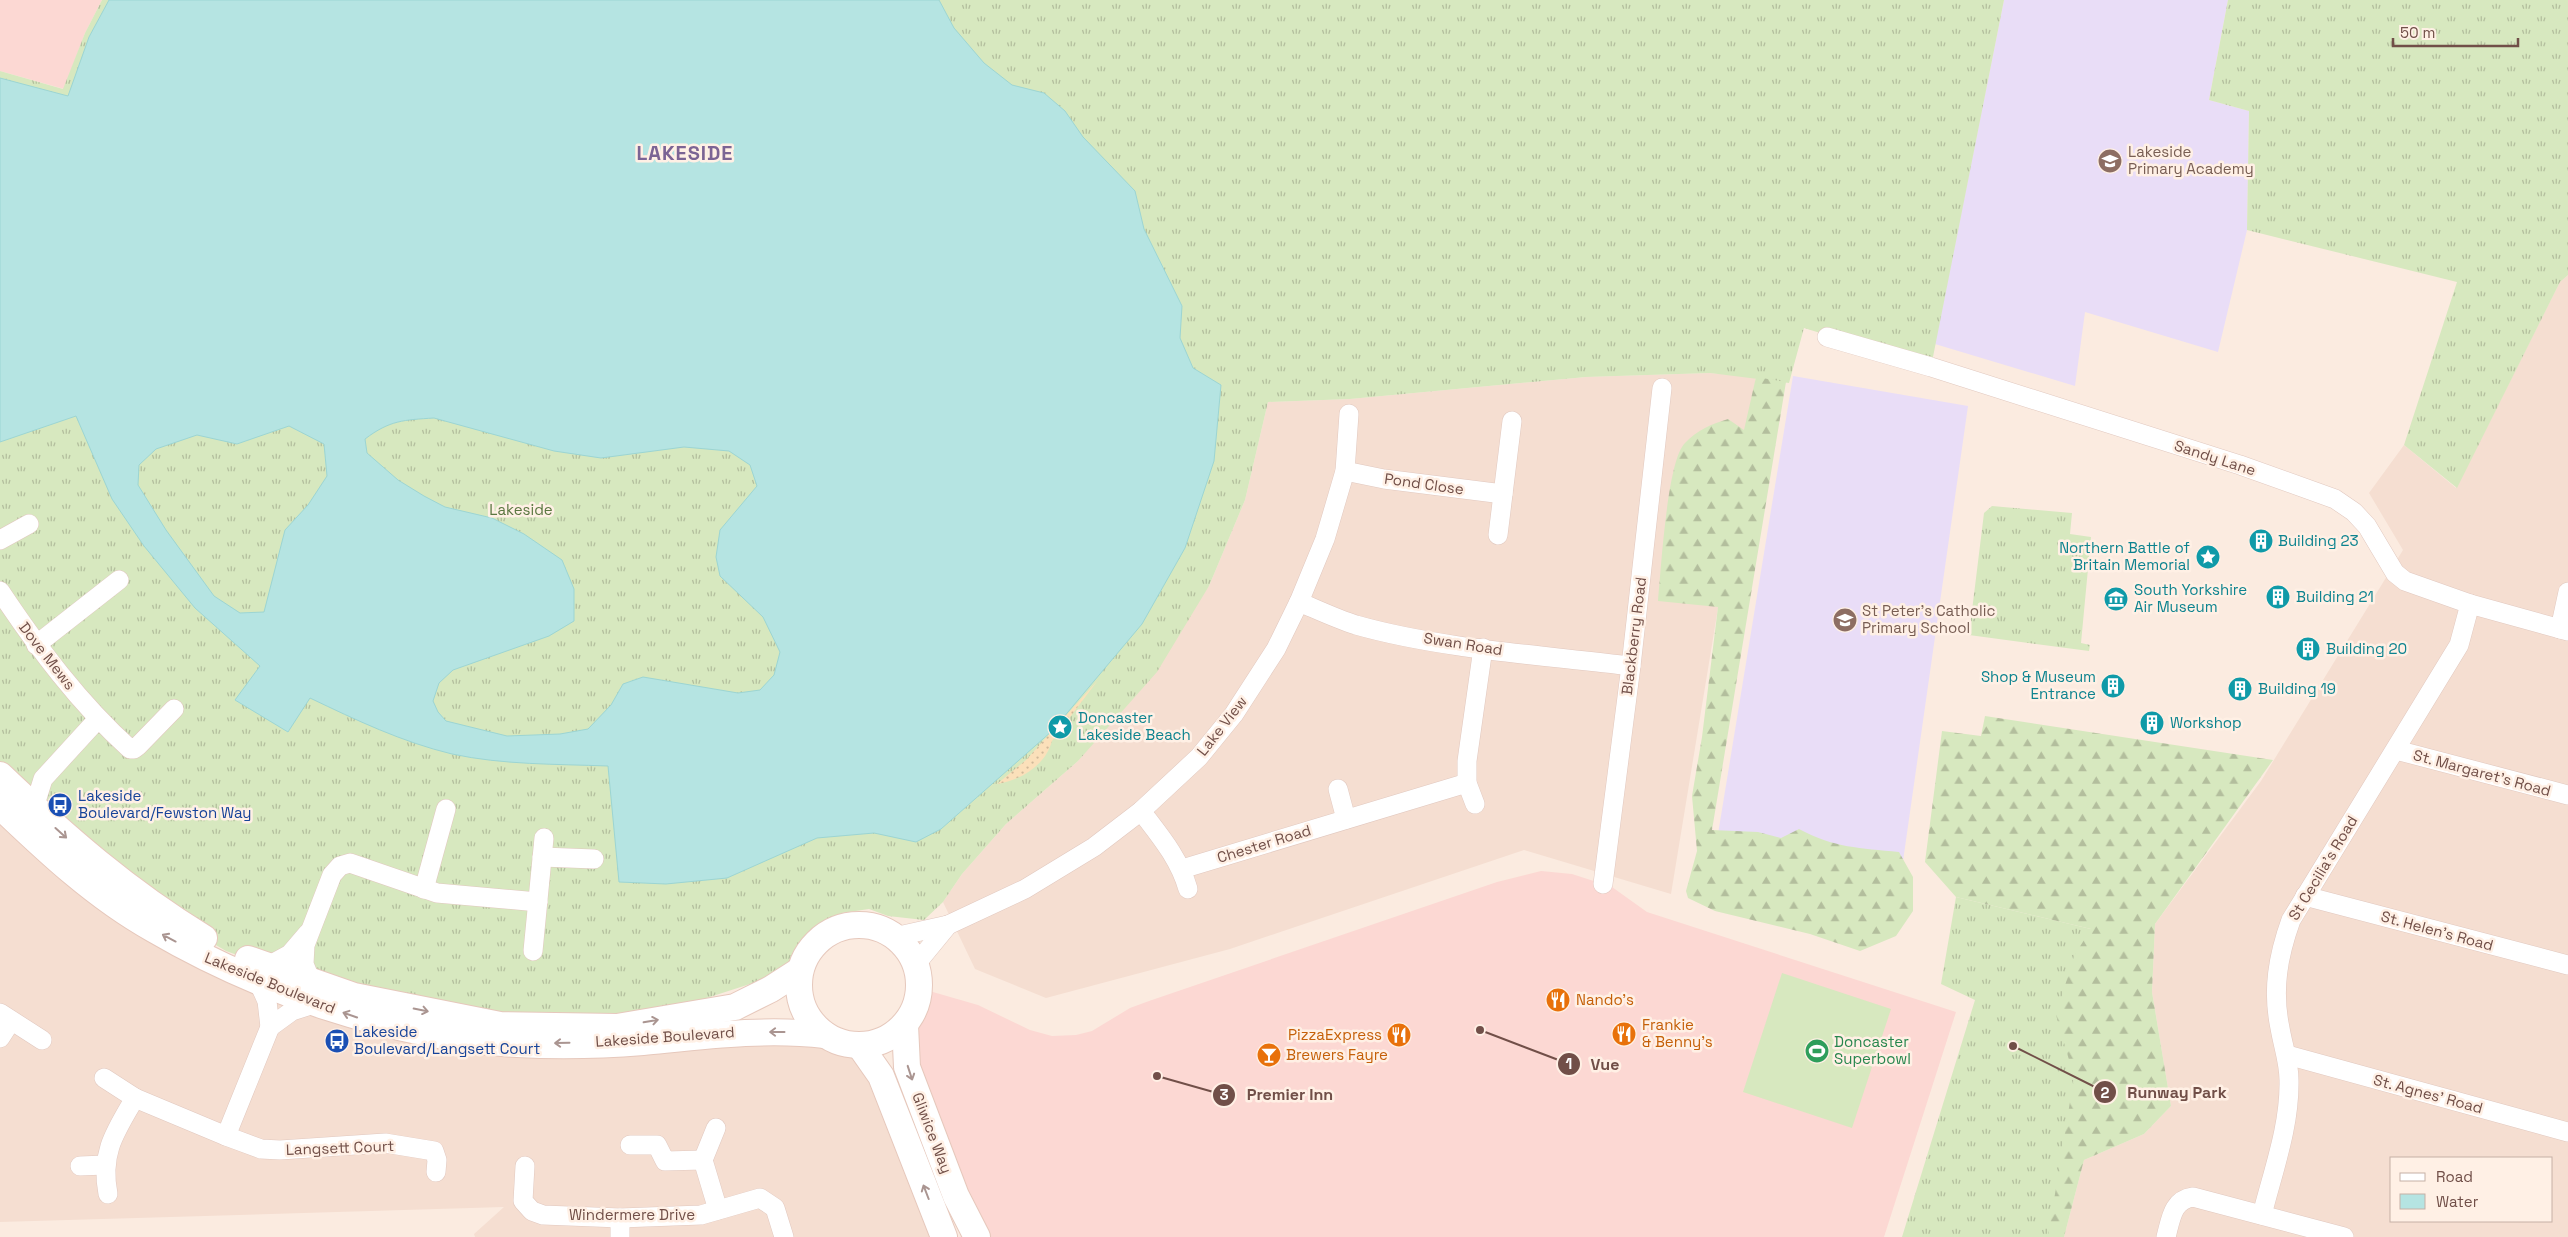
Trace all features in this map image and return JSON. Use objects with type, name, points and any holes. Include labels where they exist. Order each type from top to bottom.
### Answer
[{"type":"street","name":"Sandy Lane","points":[[1827,337],[1931,367],[2240,465],[2335,499],[2354,512],[2367,526],[2395,573],[2405,581],[2470,604],[2564,630]]},
{"type":"street","name":"Blackberry Road","points":[[1603,884],[1631,666],[1662,388]]},
{"type":"street","name":"Lake View","points":[[894,937],[948,925],[1025,889],[1094,847],[1141,811],[1199,756],[1234,714],[1276,649],[1300,602],[1325,539],[1345,471],[1349,414]]},
{"type":"street","points":[[1498,536],[1512,421]]},
{"type":"street","name":"Pond Close","points":[[1345,471],[1384,479],[1504,494]]},
{"type":"street","points":[[0,540],[29,524]]},
{"type":"street","points":[[36,644],[119,580]]},
{"type":"street","name":"Dove Mews","points":[[0,591],[36,644],[97,720],[130,749],[134,749],[174,709]]},
{"type":"street","points":[[2564,630],[2568,592]]},
{"type":"street","name":"Swan Road","points":[[1300,602],[1363,626],[1483,648],[1631,666]]},
{"type":"street","name":"St Cecilia's Road","points":[[2262,1215],[2288,1104],[2288,1055],[2276,1004],[2277,971],[2282,944],[2291,920],[2305,896],[2459,645],[2470,604]]},
{"type":"street","points":[[1475,804],[1467,783],[1467,761],[1483,648]]},
{"type":"street","points":[[34,808],[43,779],[97,720]]},
{"type":"street","name":"St. Margaret's Road","points":[[2396,750],[2568,795]]},
{"type":"street","points":[[3,788],[43,779]]},
{"type":"street","name":"Chester Road","points":[[1182,869],[1467,783]]},
{"type":"street","name":"Lakeside Boulevard","points":[[3,788],[34,808],[105,871],[164,914],[263,973]]},
{"type":"street","name":"Lakeside Boulevard","points":[[3,788],[39,843],[87,883],[151,929],[214,962],[263,973],[314,992],[368,1020],[456,1037],[517,1044],[640,1042],[735,1032],[795,1032],[826,1035]]},
{"type":"street","points":[[1338,789],[1346,819]]},
{"type":"street","points":[[424,889],[448,802]]},
{"type":"street","points":[[1141,811],[1182,869],[1188,889]]},
{"type":"street","points":[[533,951],[544,838]]},
{"type":"street","points":[[542,857],[594,859]]},
{"type":"street","points":[[270,1027],[314,992],[304,964],[309,932],[332,875],[340,866],[350,863],[437,893],[538,902]]},
{"type":"street","name":"St. Helen's Road","points":[[2305,896],[2568,965]]},
{"type":"street","name":"Lake View","points":[[916,964],[948,925]]},
{"type":"street","points":[[847,926],[870,926],[894,937],[906,947],[916,964],[919,988],[916,1006],[905,1024],[888,1038],[860,1046],[838,1043],[817,1030],[806,1016],[798,996],[799,971],[808,952],[827,933],[847,926]]},
{"type":"street","points":[[226,1136],[270,1027],[263,973],[290,954],[309,932]]},
{"type":"street","name":"Lakeside Boulevard","points":[[314,992],[354,996],[500,1025],[617,1027],[735,1007],[771,989],[799,971]]},
{"type":"street","points":[[0,1038],[6,1017],[42,1040]]},
{"type":"street","name":"Gliwice Way","points":[[905,1024],[907,1067],[956,1196],[977,1237]]},
{"type":"street","name":"Gliwice Way","points":[[860,1046],[881,1076],[936,1234]]},
{"type":"street","name":"St. Agnes' Road","points":[[2288,1055],[2568,1132]]},
{"type":"street","name":"Langsett Court","points":[[104,1078],[135,1098],[261,1149],[280,1150],[385,1143],[434,1151],[437,1160],[436,1172]]},
{"type":"street","points":[[108,1194],[105,1165],[114,1133],[135,1098]]},
{"type":"street","points":[[716,1128],[703,1160],[718,1210]]},
{"type":"street","points":[[630,1145],[657,1145],[665,1161],[703,1160]]},
{"type":"street","points":[[80,1166],[105,1165]]},
{"type":"street","name":"Windermere Drive","points":[[525,1166],[523,1201],[532,1211],[543,1215],[620,1218],[701,1215],[760,1198],[775,1208],[784,1237]]},
{"type":"street","points":[[2166,1237],[2176,1206],[2183,1199],[2193,1197],[2344,1237]]},
{"type":"street","points":[[620,1218],[620,1237]]},
{"type":"shaded area","points":[[0,0],[102,0],[85,33],[64,89],[0,71]]},
{"type":"shaded area","name":"Lakeside Primary Academy","points":[[2004,0],[2228,0],[2209,100],[2249,111],[2247,230],[2218,352],[2085,312],[2075,386],[1935,344]]},
{"type":"shaded area","points":[[2568,275],[2568,1237],[2064,1237],[2084,1160],[2144,1134],[2171,1106],[2152,992],[2155,924],[2261,781],[2403,550],[2369,493],[2404,445],[2456,488],[2560,282]]},
{"type":"shaded area","points":[[1710,373],[1756,377],[1671,894],[1524,850],[1230,949],[1046,998],[975,969],[943,902],[962,874],[1006,824],[1078,761],[1209,586],[1245,500],[1268,402],[1350,399],[1586,377]]},
{"type":"shaded area","name":"St Peter's Catholic Primary School","points":[[1793,376],[1968,406],[1903,861],[1718,834]]},
{"type":"shaded area","points":[[0,806],[39,843],[280,990],[817,1030],[839,1043],[860,1046],[945,1237],[475,1237],[474,1234],[504,1207],[0,1222]]},
{"type":"shaded area","points":[[1541,871],[1572,874],[1612,887],[1647,912],[1956,1012],[1884,1237],[977,1237],[905,1025],[919,988],[978,1005],[1030,1030],[1052,1036],[1076,1035],[1092,1031],[1130,1008],[1149,1001],[1497,882]]},
{"type":"green space","name":"Lakeside","points":[[102,0],[2004,0],[1931,367],[1804,328],[1789,383],[1710,373],[1586,377],[1350,399],[1268,402],[1245,500],[1209,586],[1157,672],[1078,761],[1006,824],[962,874],[943,902],[924,920],[888,916],[869,909],[842,913],[817,928],[784,973],[617,1027],[500,1025],[293,975],[226,951],[164,914],[0,775],[0,71],[63,89],[85,33]]},
{"type":"green space","points":[[2228,0],[2568,0],[2568,275],[2560,282],[2457,488],[2404,445],[2457,282],[2247,230],[2249,111],[2209,100]]},
{"type":"green space","points":[[1756,377],[1786,382],[1712,830],[1758,832],[1781,838],[1799,829],[1836,844],[1899,852],[1913,877],[1913,911],[1896,936],[1860,951],[1810,934],[1715,911],[1688,898],[1686,891],[1697,851],[1692,796],[1702,737],[1718,607],[1658,601],[1669,493],[1679,453],[1685,443],[1695,434],[1728,419],[1744,430]]},
{"type":"green space","points":[[1992,506],[2072,513],[2070,534],[2091,537],[2081,643],[2090,645],[2089,651],[1969,635],[1984,513]]},
{"type":"green space","points":[[1985,716],[2273,760],[2155,924],[2152,992],[2171,1106],[2144,1134],[2084,1160],[2064,1237],[2048,1237],[2074,1077],[2056,1015],[2074,956],[2091,929],[1956,897],[1925,862],[1942,731],[1981,736]]},
{"type":"green space","points":[[1956,897],[2091,929],[2074,1077],[2064,1237],[1902,1237],[1975,1000],[1941,984]]},
{"type":"green space","name":"Doncaster Superbowl","points":[[1782,973],[1891,1009],[1852,1128],[1743,1092]]},
{"type":"sand","name":"Doncaster Lakeside Beach","points":[[1098,680],[1052,741],[1049,750],[1038,765],[1015,779],[997,784],[1026,760]]},
{"type":"water","name":"Lakeside","points":[[109,0],[939,0],[954,28],[984,63],[1012,85],[1044,93],[1065,111],[1083,137],[1135,191],[1144,229],[1182,306],[1180,338],[1193,368],[1221,385],[1214,461],[1185,548],[1142,624],[1052,731],[941,829],[916,842],[874,833],[817,838],[727,878],[666,884],[619,882],[608,766],[510,762],[452,754],[397,737],[310,698],[288,732],[235,700],[260,666],[195,608],[144,546],[112,499],[76,416],[0,442],[0,78],[68,96],[89,37]],"holes":[[[434,418],[554,451],[601,458],[684,447],[729,451],[750,465],[757,486],[720,530],[716,557],[720,576],[763,617],[780,652],[774,675],[760,690],[738,693],[643,677],[623,684],[611,705],[588,729],[560,734],[507,736],[446,721],[438,712],[433,701],[439,683],[453,670],[549,636],[574,621],[574,589],[562,560],[524,534],[492,518],[445,507],[398,480],[367,453],[365,439],[382,428],[398,422]],[[289,426],[324,444],[327,476],[308,505],[285,530],[264,612],[240,613],[214,596],[166,530],[138,485],[139,465],[156,449],[197,435],[237,444]]]},
{"type":"place","name":"Lakeside Primary Academy","points":[[2110,161]]},
{"type":"place","name":"Building 23","points":[[2261,541]]},
{"type":"place","name":"Northern Battle of Britain Memorial","points":[[2208,557]]},
{"type":"place","name":"Building 21","points":[[2278,597]]},
{"type":"place","name":"South Yorkshire Air Museum","points":[[2116,599]]},
{"type":"place","name":"St Peter's Catholic Primary School","points":[[1845,620]]},
{"type":"place","name":"Building 20","points":[[2308,649]]},
{"type":"place","name":"Shop & Museum Entrance","points":[[2113,686]]},
{"type":"place","name":"Building 19","points":[[2240,689]]},
{"type":"place","name":"Workshop","points":[[2152,723]]},
{"type":"place","name":"Doncaster Lakeside Beach","points":[[1060,727]]},
{"type":"place","name":"Lakeside Boulevard/Fewston Way","points":[[60,805]]},
{"type":"place","name":"Nando's","points":[[1558,1000]]},
{"type":"place","name":"Vue","points":[[1480,1030]]},
{"type":"place","name":"Frankie & Benny's","points":[[1624,1034]]},
{"type":"place","name":"PizzaExpress","points":[[1399,1035]]},
{"type":"place","name":"Lakeside Boulevard/Langsett Court","points":[[337,1041]]},
{"type":"place","name":"Runway Park","points":[[2013,1046]]},
{"type":"place","name":"Doncaster Superbowl","points":[[1817,1051]]},
{"type":"place","name":"Brewers Fayre","points":[[1269,1055]]},
{"type":"place","name":"Premier Inn","points":[[1157,1076]]},
{"type":"district","name":"LAKESIDE","points":[[685,153]]}]
